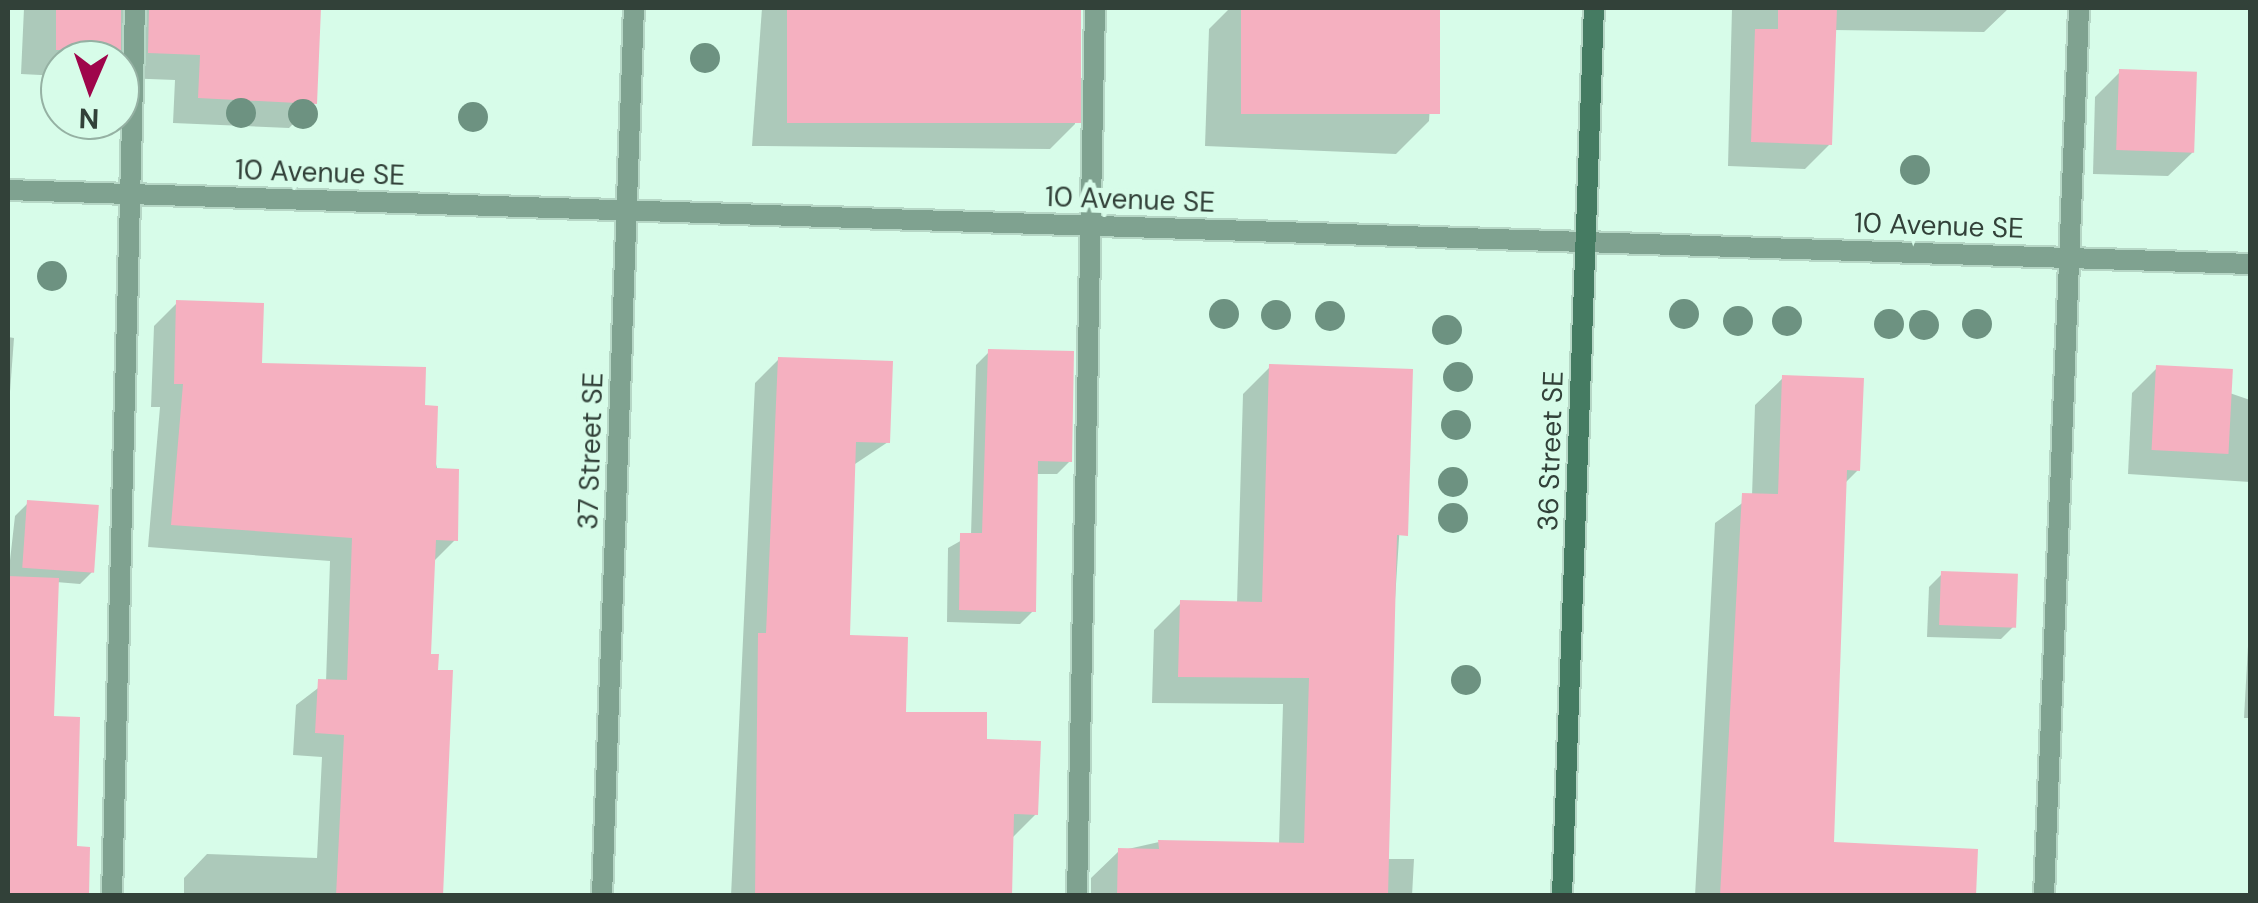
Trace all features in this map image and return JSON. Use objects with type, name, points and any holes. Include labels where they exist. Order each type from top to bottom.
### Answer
[{"type":"main road","name":"36 Street SE","points":[[1562,896],[1594,8]]},
{"type":"street","points":[[112,896],[135,8]]},
{"type":"street","name":"37 Street SE","points":[[602,896],[634,8]]},
{"type":"street","points":[[1077,896],[1085,226],[1096,8]]},
{"type":"street","points":[[2044,896],[2079,8]]},
{"type":"street","name":"10 Avenue SE","points":[[8,190],[2250,264]]},
{"type":"building","points":[[56,8],[121,8],[121,40],[56,40]]},
{"type":"building","points":[[149,8],[321,8],[317,104],[198,98],[200,55],[148,53]]},
{"type":"building","points":[[787,8],[1081,8],[1081,123],[787,123]]},
{"type":"building","points":[[1241,8],[1440,8],[1440,114],[1241,114]]},
{"type":"building","points":[[1778,8],[1837,8],[1832,145],[1751,142],[1755,29],[1778,29]]},
{"type":"building","points":[[2119,69],[2197,72],[2194,153],[2116,150]]},
{"type":"building","points":[[176,300],[264,303],[262,363],[426,367],[425,405],[438,406],[436,468],[459,469],[458,541],[436,540],[431,654],[439,654],[438,670],[453,670],[443,896],[336,896],[344,735],[315,733],[318,679],[347,680],[352,538],[171,525],[183,384],[174,384]]},
{"type":"building","points":[[988,349],[1074,351],[1072,462],[1038,461],[1036,612],[959,610],[960,533],[982,533]]},
{"type":"building","points":[[778,357],[893,361],[890,443],[856,442],[850,635],[908,637],[906,712],[987,712],[987,739],[1041,741],[1038,815],[1014,814],[1012,896],[755,896],[758,633],[766,633]]},
{"type":"building","points":[[1269,364],[1413,369],[1408,536],[1397,535],[1388,896],[1117,896],[1118,848],[1159,849],[1158,840],[1304,843],[1309,678],[1178,677],[1180,600],[1262,602]]},
{"type":"building","points":[[2156,365],[2233,369],[2228,454],[2152,450]]},
{"type":"building","points":[[1782,375],[1864,378],[1860,471],[1847,470],[1834,842],[1978,849],[1976,896],[1720,896],[1742,493],[1778,494]]},
{"type":"building","points":[[27,500],[99,505],[94,573],[22,568]]},
{"type":"building","points":[[1941,571],[2018,574],[2016,628],[1939,625]]},
{"type":"building","points":[[8,576],[59,578],[54,716],[80,717],[77,846],[90,847],[89,896],[9,896]]}]
